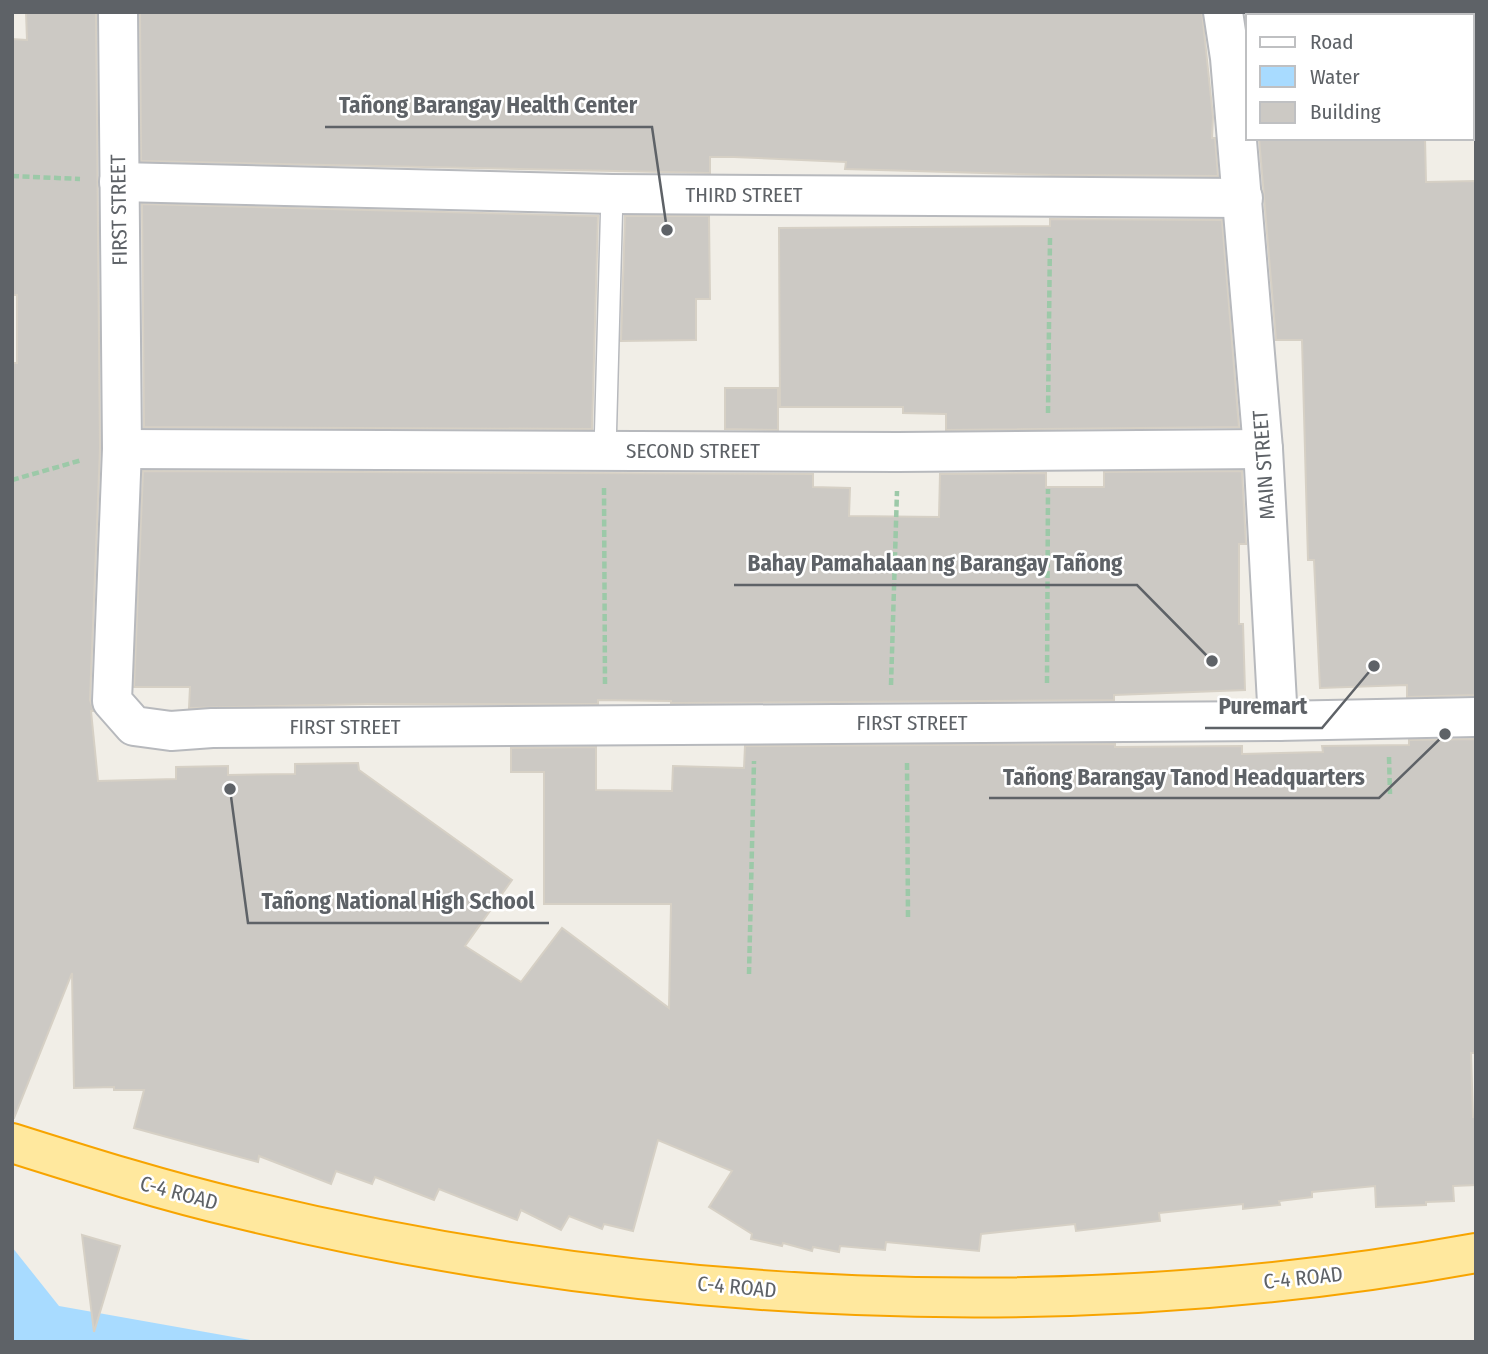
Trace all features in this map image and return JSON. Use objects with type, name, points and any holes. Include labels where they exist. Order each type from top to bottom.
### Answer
[{"type":"highway","name":"C-4 ROAD","points":[[12,1143],[113,1175],[228,1206],[370,1237],[631,1278],[763,1290],[894,1296],[1027,1297],[1158,1291],[1290,1280],[1476,1254]]},
{"type":"street","name":"FIRST STREET","points":[[118,12],[122,449],[112,701],[134,726],[172,731],[212,728],[1278,721]]},
{"type":"street","name":"MAIN STREET","points":[[1223,12],[1230,58],[1263,449],[1278,721]]},
{"type":"street","name":"THIRD STREET","points":[[119,182],[612,194],[1242,198]]},
{"type":"street","name":"SECOND STREET","points":[[122,449],[898,452],[1263,449]]},
{"type":"street","points":[[1278,721],[1476,718]]},
{"type":"lane","points":[[605,450],[612,194]]},
{"type":"path","points":[[12,176],[119,182]]},
{"type":"path","points":[[1047,723],[1051,197]]},
{"type":"path","points":[[12,480],[122,449]]},
{"type":"path","points":[[605,450],[605,725]]},
{"type":"path","points":[[898,452],[898,723],[908,919]]},
{"type":"path","points":[[749,974],[754,724]]},
{"type":"water","points":[[12,1247],[59,1306],[262,1342],[12,1342]]},
{"type":"building","points":[[26,12],[96,12],[100,449],[90,700],[94,711],[91,711],[98,781],[176,779],[176,767],[228,766],[228,775],[295,774],[295,764],[358,763],[359,770],[512,880],[465,946],[521,982],[562,928],[669,1008],[671,904],[544,904],[544,772],[511,772],[511,748],[596,747],[596,790],[672,791],[673,766],[744,768],[745,746],[1242,746],[1242,754],[1323,752],[1322,746],[1409,745],[1409,740],[1476,739],[1476,1053],[1471,1053],[1473,1117],[1476,1117],[1476,1185],[1453,1186],[1454,1201],[1426,1202],[1426,1205],[1376,1207],[1375,1186],[1312,1192],[1312,1197],[1279,1201],[1280,1205],[1243,1209],[1243,1204],[1159,1213],[1160,1221],[1076,1231],[1075,1224],[981,1234],[979,1251],[886,1242],[885,1250],[840,1246],[839,1252],[813,1247],[812,1251],[783,1243],[782,1246],[751,1239],[752,1234],[709,1207],[732,1171],[658,1140],[633,1231],[604,1224],[602,1229],[569,1216],[561,1230],[521,1210],[517,1220],[439,1189],[434,1200],[375,1177],[372,1184],[336,1171],[331,1184],[259,1156],[258,1162],[134,1128],[144,1090],[114,1090],[114,1087],[74,1088],[72,973],[12,1118],[12,363],[17,363],[17,295],[12,295],[12,39],[27,40]]},
{"type":"building","points":[[140,12],[1202,12],[1213,117],[1212,138],[1215,138],[1218,176],[1051,175],[845,169],[846,162],[734,157],[710,157],[710,173],[141,161]]},
{"type":"building","points":[[1259,140],[1425,140],[1426,182],[1476,181],[1476,695],[1407,697],[1407,685],[1320,688],[1314,560],[1308,560],[1302,340],[1276,340]]},
{"type":"building","points":[[142,204],[598,216],[592,429],[144,427]]},
{"type":"building","points":[[625,216],[709,216],[710,299],[696,299],[696,340],[621,341]]},
{"type":"building","points":[[1050,219],[1222,220],[1239,427],[946,430],[946,414],[903,413],[903,407],[780,407],[779,228],[1050,226]]},
{"type":"building","points":[[725,388],[778,388],[778,430],[725,429]]},
{"type":"building","points":[[143,471],[813,474],[813,487],[850,488],[849,516],[939,517],[940,474],[1046,473],[1046,487],[1104,487],[1104,472],[1242,471],[1246,544],[1239,544],[1239,624],[1243,624],[1245,690],[1114,695],[1114,700],[671,703],[598,700],[598,704],[368,704],[189,708],[190,687],[134,687]]},
{"type":"building","points":[[82,1235],[120,1246],[94,1332]]},
{"type":"place","name":"Tañong Barangay Health Center","points":[[667,230]]},
{"type":"place","name":"Bahay Pamahalaan ng Barangay Tañong","points":[[1212,661]]},
{"type":"place","name":"Puremart","points":[[1374,666]]},
{"type":"place","name":"Tañong Barangay Tanod Headquarters","points":[[1445,734]]},
{"type":"place","name":"Tañong National High School","points":[[230,789]]}]
